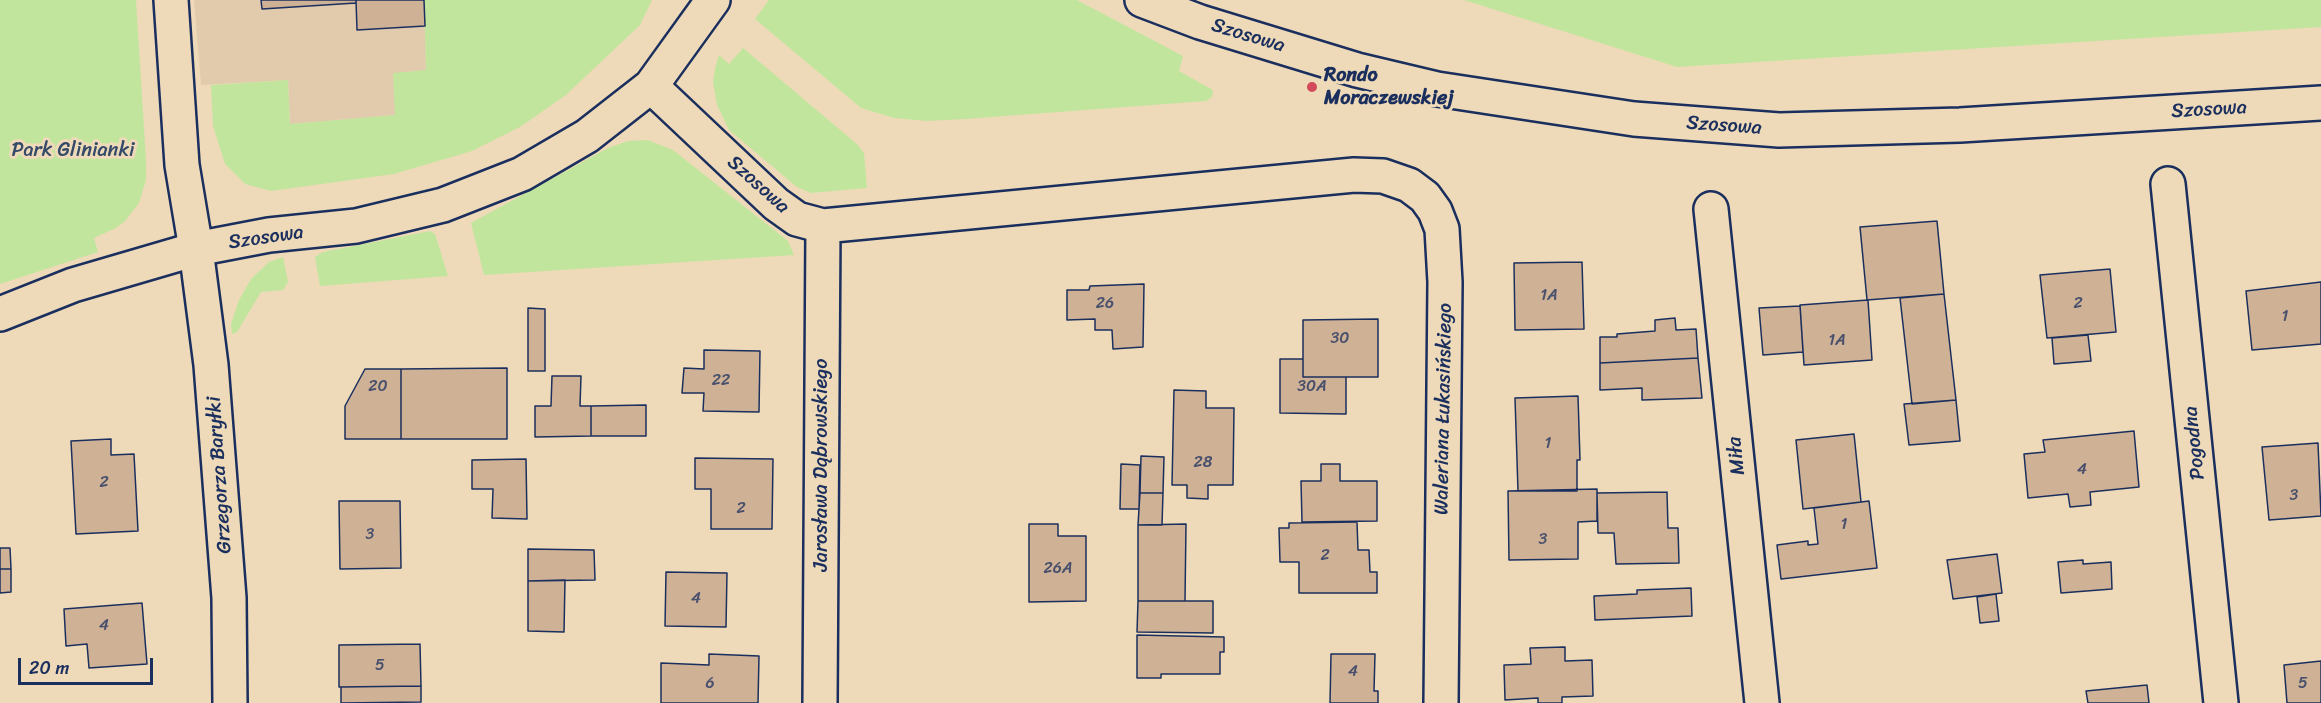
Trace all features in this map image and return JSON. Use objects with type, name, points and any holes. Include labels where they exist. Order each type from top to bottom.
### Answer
[{"type":"street","name":"Grzegorza Baryłki","points":[[171,0],[182,165],[196,249],[211,365],[229,598],[230,703]]},
{"type":"street","name":"Szosowa","points":[[0,314],[73,285],[196,249],[269,235],[356,226],[443,205],[522,174],[587,136],[651,86],[712,0]]},
{"type":"street","name":"Szosowa","points":[[1142,0],[1200,21],[1369,73],[1437,89],[1634,119],[1779,130],[1960,125],[2321,103]]},
{"type":"street","name":"Szosowa","points":[[651,86],[776,204],[797,219],[823,226],[1354,174]]},
{"type":"street","name":"Waleriana Łukasińskiego","points":[[1354,174],[1383,176],[1409,185],[1425,197],[1435,211],[1442,229],[1445,282],[1441,703]]},
{"type":"street","name":"Pogodna","points":[[2168,184],[2222,703]]},
{"type":"street","name":"Miła","points":[[1711,209],[1762,703]]},
{"type":"street","name":"Jarosława Dąbrowskiego","points":[[820,703],[823,226]]},
{"type":"shaded area","points":[[194,0],[424,0],[426,70],[396,115],[290,124],[288,80],[201,85]]},
{"type":"green space","name":"Park Glinianki","points":[[0,0],[136,0],[146,180],[139,203],[125,221],[116,228],[94,238],[98,252],[0,284]]},
{"type":"green space","points":[[424,0],[652,0],[640,25],[566,95],[520,127],[472,151],[394,174],[271,191],[245,184],[225,164],[213,126],[211,85],[288,80],[290,124],[395,115],[393,73],[426,70]]},
{"type":"green space","points":[[769,0],[1077,0],[1183,56],[1179,71],[1213,90],[1212,97],[1206,101],[965,119],[927,121],[894,118],[861,108],[755,19]]},
{"type":"green space","points":[[1464,0],[2321,0],[2321,27],[1677,67]]},
{"type":"green space","points":[[743,48],[857,144],[864,153],[867,188],[811,193],[797,187],[729,130],[717,105],[713,82],[715,69],[719,55],[729,64]]},
{"type":"green space","points":[[648,140],[673,150],[788,241],[794,255],[484,275],[471,223],[608,148],[628,141]]},
{"type":"green space","points":[[430,231],[435,234],[448,276],[320,286],[315,257],[323,252]]},
{"type":"green space","points":[[283,257],[288,282],[283,290],[261,292],[237,332],[232,334],[231,324],[239,300],[251,279],[269,262]]},
{"type":"building","points":[[261,0],[356,0],[356,3],[262,9]]},
{"type":"building","points":[[356,0],[424,0],[425,26],[357,30]]},
{"type":"building","points":[[1937,221],[1944,294],[1867,300],[1860,227]]},
{"type":"building","points":[[1582,262],[1584,329],[1515,330],[1514,263]]},
{"type":"building","points":[[2110,269],[2116,332],[2047,338],[2040,275]]},
{"type":"building","points":[[2321,282],[2321,344],[2252,350],[2246,291]]},
{"type":"building","points":[[1144,284],[1143,347],[1113,349],[1112,330],[1095,330],[1095,319],[1067,320],[1067,290],[1089,290],[1090,286]]},
{"type":"building","points":[[1944,294],[1956,400],[1912,404],[1900,298]]},
{"type":"building","points":[[1868,300],[1872,360],[1804,365],[1800,305]]},
{"type":"building","points":[[1800,306],[1803,352],[1763,355],[1759,308]]},
{"type":"building","points":[[528,308],[545,309],[545,371],[528,371]]},
{"type":"building","points":[[1675,318],[1676,330],[1696,329],[1698,358],[1600,363],[1600,337],[1617,337],[1617,334],[1655,331],[1655,320]]},
{"type":"building","points":[[1378,319],[1378,377],[1303,377],[1303,320]]},
{"type":"building","points":[[2088,335],[2091,361],[2054,364],[2052,338]]},
{"type":"building","points":[[704,350],[760,351],[759,412],[703,411],[704,393],[682,393],[684,368],[704,369]]},
{"type":"building","points":[[1698,358],[1702,398],[1642,400],[1642,388],[1600,390],[1600,363]]},
{"type":"building","points":[[1280,359],[1303,359],[1303,377],[1346,377],[1346,414],[1280,413]]},
{"type":"building","points":[[507,368],[507,439],[401,439],[401,369]]},
{"type":"building","points":[[365,369],[401,369],[401,439],[345,439],[345,406]]},
{"type":"building","points":[[552,376],[581,376],[580,406],[591,406],[591,436],[535,437],[535,406],[551,406]]},
{"type":"building","points":[[1174,390],[1206,391],[1206,408],[1234,408],[1233,485],[1208,485],[1208,499],[1187,498],[1187,485],[1172,485]]},
{"type":"building","points":[[1578,396],[1580,460],[1577,460],[1577,491],[1518,491],[1515,398]]},
{"type":"building","points":[[1956,400],[1960,441],[1909,445],[1904,404]]},
{"type":"building","points":[[646,405],[646,436],[591,436],[591,406]]},
{"type":"building","points":[[2134,431],[2139,487],[2090,492],[2091,505],[2070,507],[2068,494],[2028,498],[2024,454],[2045,452],[2043,440]]},
{"type":"building","points":[[1854,434],[1861,502],[1803,509],[1796,440]]},
{"type":"building","points":[[111,439],[111,455],[134,454],[138,531],[76,534],[71,441]]},
{"type":"building","points":[[2318,443],[2321,516],[2269,520],[2262,447]]},
{"type":"building","points":[[1141,456],[1164,457],[1163,493],[1140,493]]},
{"type":"building","points":[[695,458],[773,459],[772,529],[711,529],[711,489],[695,489]]},
{"type":"building","points":[[526,459],[527,519],[492,518],[493,489],[472,489],[472,460]]},
{"type":"building","points":[[1121,464],[1140,465],[1139,509],[1120,509]]},
{"type":"building","points":[[1321,464],[1340,464],[1340,481],[1377,481],[1377,521],[1302,522],[1301,481],[1321,481]]},
{"type":"building","points":[[1597,489],[1597,521],[1578,522],[1578,559],[1509,560],[1508,491]]},
{"type":"building","points":[[1667,492],[1668,528],[1678,528],[1679,563],[1616,564],[1614,533],[1598,533],[1597,493]]},
{"type":"building","points":[[1140,493],[1163,493],[1162,525],[1138,525]]},
{"type":"building","points":[[339,501],[400,501],[401,568],[340,569]]},
{"type":"building","points":[[1869,501],[1877,568],[1781,579],[1777,545],[1808,541],[1808,545],[1818,544],[1814,508]]},
{"type":"building","points":[[1357,522],[1358,550],[1369,550],[1370,572],[1377,572],[1377,593],[1299,593],[1299,562],[1280,562],[1279,528],[1289,528],[1289,523]]},
{"type":"building","points":[[1029,524],[1058,524],[1058,536],[1086,536],[1086,601],[1029,602]]},
{"type":"building","points":[[1186,524],[1185,601],[1138,601],[1138,525]]},
{"type":"building","points":[[0,548],[10,548],[11,569],[0,569]]},
{"type":"building","points":[[528,549],[594,550],[595,580],[528,581]]},
{"type":"building","points":[[1997,554],[2002,593],[1953,599],[1947,560]]},
{"type":"building","points":[[2083,560],[2083,564],[2111,562],[2112,589],[2061,593],[2058,562]]},
{"type":"building","points":[[0,569],[11,569],[11,592],[0,593]]},
{"type":"building","points":[[666,572],[727,573],[726,627],[665,626]]},
{"type":"building","points":[[565,580],[564,632],[528,631],[528,581]]},
{"type":"building","points":[[1691,588],[1692,616],[1595,620],[1594,596],[1637,594],[1637,590]]},
{"type":"building","points":[[1996,594],[1999,621],[1980,623],[1977,597]]},
{"type":"building","points":[[1138,601],[1213,601],[1213,633],[1137,632]]},
{"type":"building","points":[[142,603],[147,664],[89,668],[87,644],[66,646],[64,609]]},
{"type":"building","points":[[1137,635],[1224,637],[1224,652],[1220,652],[1220,674],[1161,674],[1161,678],[1137,678]]},
{"type":"building","points":[[420,644],[421,686],[339,687],[339,645]]},
{"type":"building","points":[[1565,647],[1565,661],[1592,660],[1593,696],[1562,697],[1562,703],[1538,703],[1538,698],[1505,700],[1504,665],[1531,664],[1530,648]]},
{"type":"building","points":[[709,654],[759,656],[758,703],[661,703],[661,663],[709,665]]},
{"type":"building","points":[[1331,654],[1375,654],[1374,691],[1378,691],[1378,703],[1330,703]]},
{"type":"building","points":[[2321,661],[2321,703],[2287,703],[2284,665]]},
{"type":"building","points":[[2147,685],[2149,703],[2088,703],[2086,691]]},
{"type":"building","points":[[421,686],[421,702],[341,703],[341,687]]},
{"type":"place","name":"Rondo Moraczewskiej","points":[[1312,87]]}]
